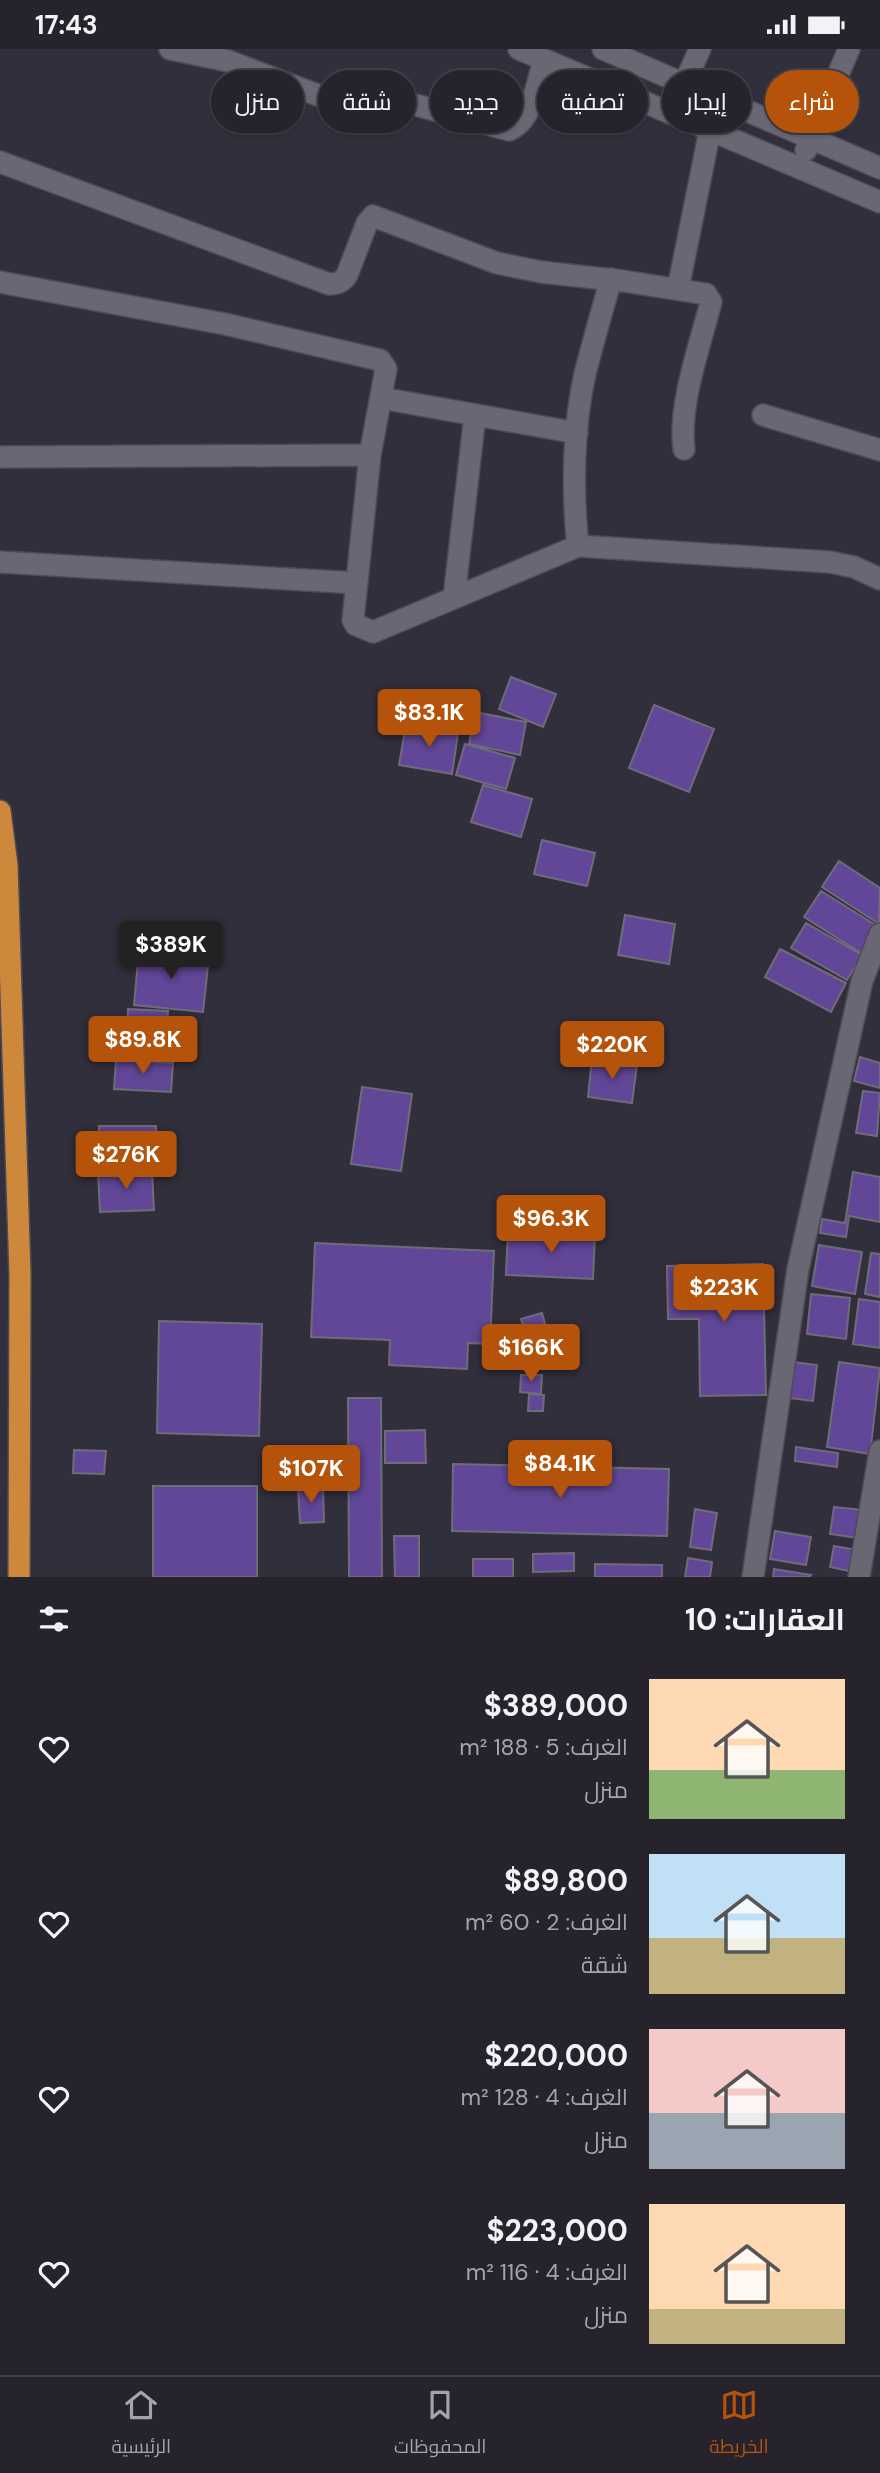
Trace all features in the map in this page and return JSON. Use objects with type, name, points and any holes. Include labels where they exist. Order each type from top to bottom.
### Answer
[{"type":"highway","points":[[0,811],[6,865],[20,1275],[19,1577]]},
{"type":"street","points":[[170,49],[228,61],[386,121],[397,120],[404,108],[412,104],[509,129],[517,126],[526,115],[544,59]]},
{"type":"street","points":[[519,49],[662,109]]},
{"type":"street","points":[[603,49],[662,74]]},
{"type":"street","points":[[690,70],[700,49]]},
{"type":"street","points":[[800,169],[809,139],[849,49]]},
{"type":"street","points":[[751,113],[880,168]]},
{"type":"street","points":[[678,289],[709,133]]},
{"type":"street","points":[[717,133],[880,202]]},
{"type":"street","points":[[0,162],[329,284],[343,281],[347,275],[367,223],[373,216],[497,263],[541,272],[611,279],[706,294],[711,302],[684,415],[684,449]]},
{"type":"street","points":[[578,546],[574,510],[577,433],[585,375],[611,279]]},
{"type":"street","points":[[0,282],[225,324],[380,361],[386,369],[370,455],[353,619],[356,625],[373,632],[578,546],[830,562],[853,567],[880,579]]},
{"type":"street","points":[[381,398],[577,433]]},
{"type":"street","points":[[454,598],[475,415]]},
{"type":"street","points":[[763,415],[880,450]]},
{"type":"street","points":[[0,457],[370,455]]},
{"type":"street","points":[[0,562],[357,583]]},
{"type":"street","points":[[753,1577],[798,1269],[862,981],[880,934]]},
{"type":"street","points":[[859,1577],[880,1451]]},
{"type":"building","points":[[511,677],[556,694],[543,727],[499,709]]},
{"type":"building","points":[[654,705],[714,729],[689,792],[629,768]]},
{"type":"building","points":[[475,712],[526,722],[520,755],[469,744]]},
{"type":"building","points":[[406,724],[458,733],[452,774],[399,765]]},
{"type":"building","points":[[465,744],[515,758],[506,789],[456,775]]},
{"type":"building","points":[[483,785],[532,799],[521,837],[471,822]]},
{"type":"building","points":[[542,840],[595,853],[587,886],[534,874]]},
{"type":"building","points":[[839,861],[880,888],[879,924],[822,887]]},
{"type":"building","points":[[821,891],[877,926],[861,953],[804,917]]},
{"type":"building","points":[[625,915],[675,924],[669,964],[618,955]]},
{"type":"building","points":[[806,923],[862,955],[847,980],[791,948]]},
{"type":"building","points":[[780,949],[846,983],[831,1012],[765,977]]},
{"type":"building","points":[[139,950],[209,957],[203,1012],[134,1005]]},
{"type":"building","points":[[128,1009],[168,1011],[166,1040],[127,1037]]},
{"type":"building","points":[[860,1057],[880,1063],[880,1088],[854,1081]]},
{"type":"building","points":[[592,1058],[637,1065],[632,1103],[588,1097]]},
{"type":"building","points":[[116,1060],[173,1063],[171,1092],[114,1089]]},
{"type":"building","points":[[362,1087],[412,1094],[401,1171],[351,1164]]},
{"type":"building","points":[[863,1091],[880,1093],[877,1136],[856,1133]]},
{"type":"building","points":[[99,1126],[156,1126],[156,1164],[99,1164]]},
{"type":"building","points":[[152,1171],[154,1210],[100,1212],[98,1173]]},
{"type":"building","points":[[853,1172],[880,1177],[880,1222],[849,1216],[846,1237],[820,1233],[822,1219],[845,1223]]},
{"type":"building","points":[[508,1230],[595,1234],[593,1279],[506,1275]]},
{"type":"building","points":[[315,1243],[494,1251],[490,1344],[468,1343],[467,1369],[389,1365],[390,1340],[311,1337]]},
{"type":"building","points":[[819,1245],[862,1252],[855,1294],[812,1286]]},
{"type":"building","points":[[871,1253],[880,1254],[880,1297],[865,1294]]},
{"type":"building","points":[[763,1264],[766,1395],[700,1396],[699,1319],[668,1319],[667,1266]]},
{"type":"building","points":[[811,1294],[850,1298],[846,1339],[807,1334]]},
{"type":"building","points":[[859,1299],[880,1302],[880,1348],[853,1344]]},
{"type":"building","points":[[542,1313],[547,1331],[526,1336],[521,1319]]},
{"type":"building","points":[[159,1321],[262,1324],[259,1436],[157,1433]]},
{"type":"building","points":[[540,1346],[541,1362],[521,1364],[519,1347]]},
{"type":"building","points":[[793,1362],[817,1365],[813,1401],[788,1398]]},
{"type":"building","points":[[839,1362],[880,1368],[870,1454],[827,1447]]},
{"type":"building","points":[[521,1375],[542,1375],[541,1394],[520,1392]]},
{"type":"building","points":[[529,1394],[544,1395],[543,1411],[528,1411]]},
{"type":"building","points":[[348,1398],[381,1398],[382,1577],[349,1577]]},
{"type":"building","points":[[425,1430],[426,1463],[385,1463],[385,1431]]},
{"type":"building","points":[[796,1447],[838,1453],[837,1467],[795,1461]]},
{"type":"building","points":[[74,1450],[106,1451],[104,1474],[73,1473]]},
{"type":"building","points":[[453,1464],[669,1469],[667,1536],[452,1531]]},
{"type":"building","points":[[153,1486],[257,1486],[257,1577],[153,1577]]},
{"type":"building","points":[[323,1487],[324,1522],[300,1523],[298,1488]]},
{"type":"building","points":[[834,1507],[862,1510],[858,1538],[830,1534]]},
{"type":"building","points":[[695,1509],[717,1513],[711,1550],[690,1547]]},
{"type":"building","points":[[775,1531],[811,1537],[806,1565],[770,1559]]},
{"type":"building","points":[[394,1536],[419,1536],[419,1577],[395,1577]]},
{"type":"building","points":[[834,1546],[857,1550],[854,1572],[830,1567]]},
{"type":"building","points":[[574,1553],[574,1571],[533,1572],[533,1554]]},
{"type":"building","points":[[688,1558],[712,1562],[710,1577],[685,1577]]},
{"type":"building","points":[[473,1559],[513,1559],[513,1577],[473,1577]]},
{"type":"building","points":[[595,1564],[662,1565],[662,1577],[595,1577]]},
{"type":"building","points":[[774,1569],[811,1575],[773,1577]]}]
